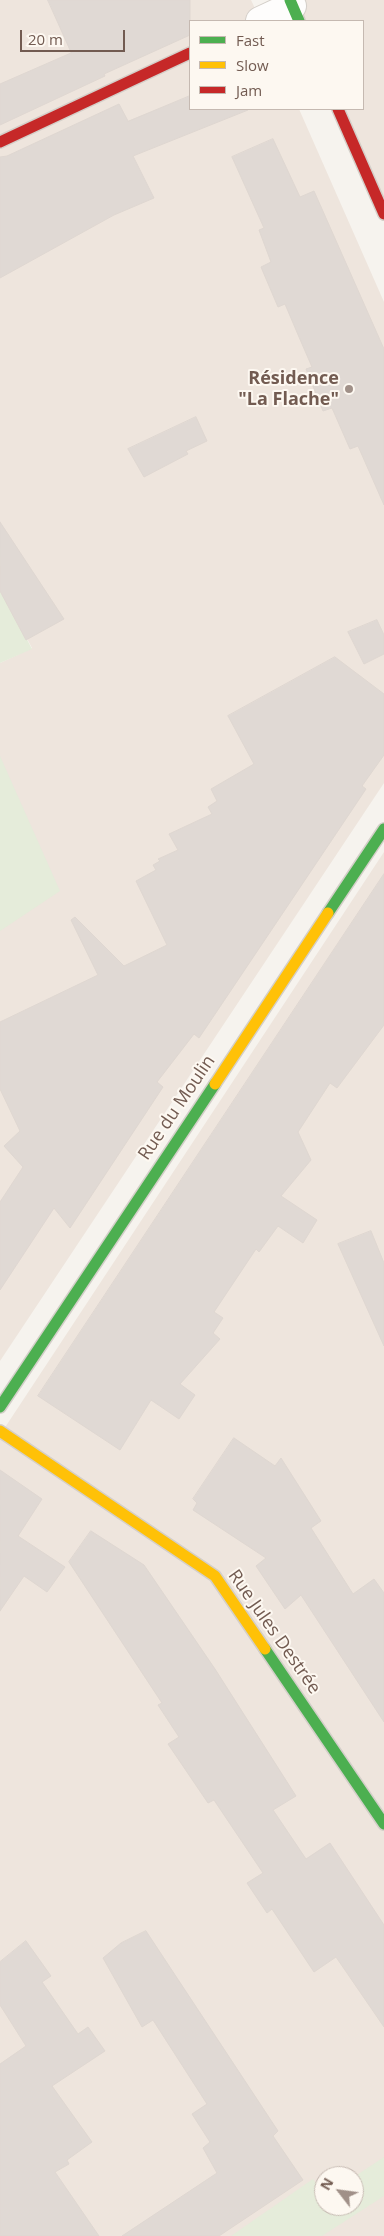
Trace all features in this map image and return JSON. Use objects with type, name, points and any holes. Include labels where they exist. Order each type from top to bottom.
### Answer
[{"type":"street","points":[[263,20],[294,9]]},
{"type":"street","points":[[0,142],[189,53]]},
{"type":"street","points":[[338,110],[381,197]]},
{"type":"street","name":"Rue du Moulin","points":[[0,1407],[384,829]]},
{"type":"street","name":"Rue Jules Destrée","points":[[0,1430],[216,1576],[384,1824]]},
{"type":"shaded area","points":[[0,0],[251,0],[261,20],[189,20],[189,110],[299,110],[384,302],[384,783],[0,1361],[0,663],[32,648],[0,588]]},
{"type":"shaded area","points":[[294,0],[384,0],[384,203],[342,110],[364,110],[364,20],[303,20]]},
{"type":"shaded area","points":[[384,852],[384,2236],[0,2236],[0,1435]]},
{"type":"green space","points":[[0,588],[32,649],[0,663]]},
{"type":"green space","points":[[0,756],[60,891],[0,931]]},
{"type":"green space","points":[[384,2157],[384,2196],[364,2209],[364,2170]]},
{"type":"green space","points":[[313,2179],[314,2216],[353,2216],[322,2236],[231,2236]]},
{"type":"building","points":[[48,0],[190,0],[189,35],[104,74],[105,76],[0,125],[0,84],[71,53]]},
{"type":"building","points":[[189,96],[189,110],[248,110],[133,156],[154,198],[114,215],[0,278],[0,157],[7,156],[119,104],[128,121]]},
{"type":"building","points":[[273,139],[300,197],[314,191],[384,349],[384,505],[358,446],[350,449],[332,408],[323,411],[306,369],[312,367],[285,304],[278,307],[261,267],[271,262],[259,230],[264,228],[232,157]]},
{"type":"building","points":[[196,417],[207,441],[186,451],[188,454],[144,477],[128,449]]},
{"type":"building","points":[[0,522],[64,619],[26,640],[0,591]]},
{"type":"building","points":[[377,620],[384,635],[384,654],[364,664],[348,632]]},
{"type":"building","points":[[335,657],[384,694],[384,755],[362,786],[366,789],[199,1038],[194,1034],[157,1082],[163,1087],[70,1228],[54,1208],[0,1290],[0,1202],[23,1167],[4,1146],[20,1131],[0,1089],[0,1022],[98,975],[71,920],[75,917],[124,966],[167,945],[136,881],[156,870],[153,865],[160,861],[158,859],[178,850],[169,834],[212,814],[208,807],[217,801],[211,789],[254,764],[228,716]]},
{"type":"building","points":[[384,874],[384,1025],[337,1088],[330,1083],[298,1132],[311,1160],[281,1196],[317,1220],[303,1243],[278,1226],[259,1252],[256,1249],[214,1312],[223,1318],[213,1333],[220,1339],[180,1384],[195,1395],[179,1419],[151,1400],[120,1450],[38,1396]]},
{"type":"building","points":[[371,1231],[384,1263],[384,1346],[338,1244]]},
{"type":"building","points":[[234,1438],[275,1466],[281,1458],[321,1521],[311,1528],[353,1594],[374,1579],[384,1593],[384,1722],[301,1595],[285,1609],[256,1566],[266,1558],[193,1510],[197,1503],[193,1499]]},
{"type":"building","points":[[0,1470],[42,1499],[18,1536],[65,1567],[47,1592],[24,1576],[0,1611]]},
{"type":"building","points":[[91,1531],[144,1565],[215,1669],[296,1796],[273,1810],[306,1859],[330,1843],[384,1925],[384,2027],[336,1957],[314,1972],[272,1909],[267,1913],[247,1883],[263,1873],[214,1800],[208,1803],[168,1744],[179,1737],[158,1705],[162,1703],[69,1562]]},
{"type":"building","points":[[146,1931],[278,2131],[273,2136],[303,2180],[219,2236],[122,2236],[217,2173],[203,2148],[210,2142],[192,2114],[207,2104],[153,2020],[142,2027],[103,1958],[121,1943]]},
{"type":"building","points":[[26,1941],[51,1976],[42,1982],[78,2034],[88,2027],[105,2051],[52,2086],[92,2142],[67,2160],[69,2164],[55,2172],[99,2236],[0,2236],[0,2064],[26,2046],[0,2005],[0,1962]]},
{"type":"traffic: fast","points":[[290,0],[299,20]]},
{"type":"traffic: fast","points":[[328,913],[384,829]]},
{"type":"traffic: fast","points":[[0,1407],[215,1084]]},
{"type":"traffic: fast","points":[[265,1649],[384,1824]]},
{"type":"traffic: slow","points":[[215,1084],[328,913]]},
{"type":"traffic: slow","points":[[0,1431],[215,1576],[265,1649]]},
{"type":"traffic: jam","points":[[0,142],[189,53]]},
{"type":"traffic: jam","points":[[338,110],[384,214]]},
{"type":"place","name":"Résidence \"La Flache\"","points":[[349,389]]}]
